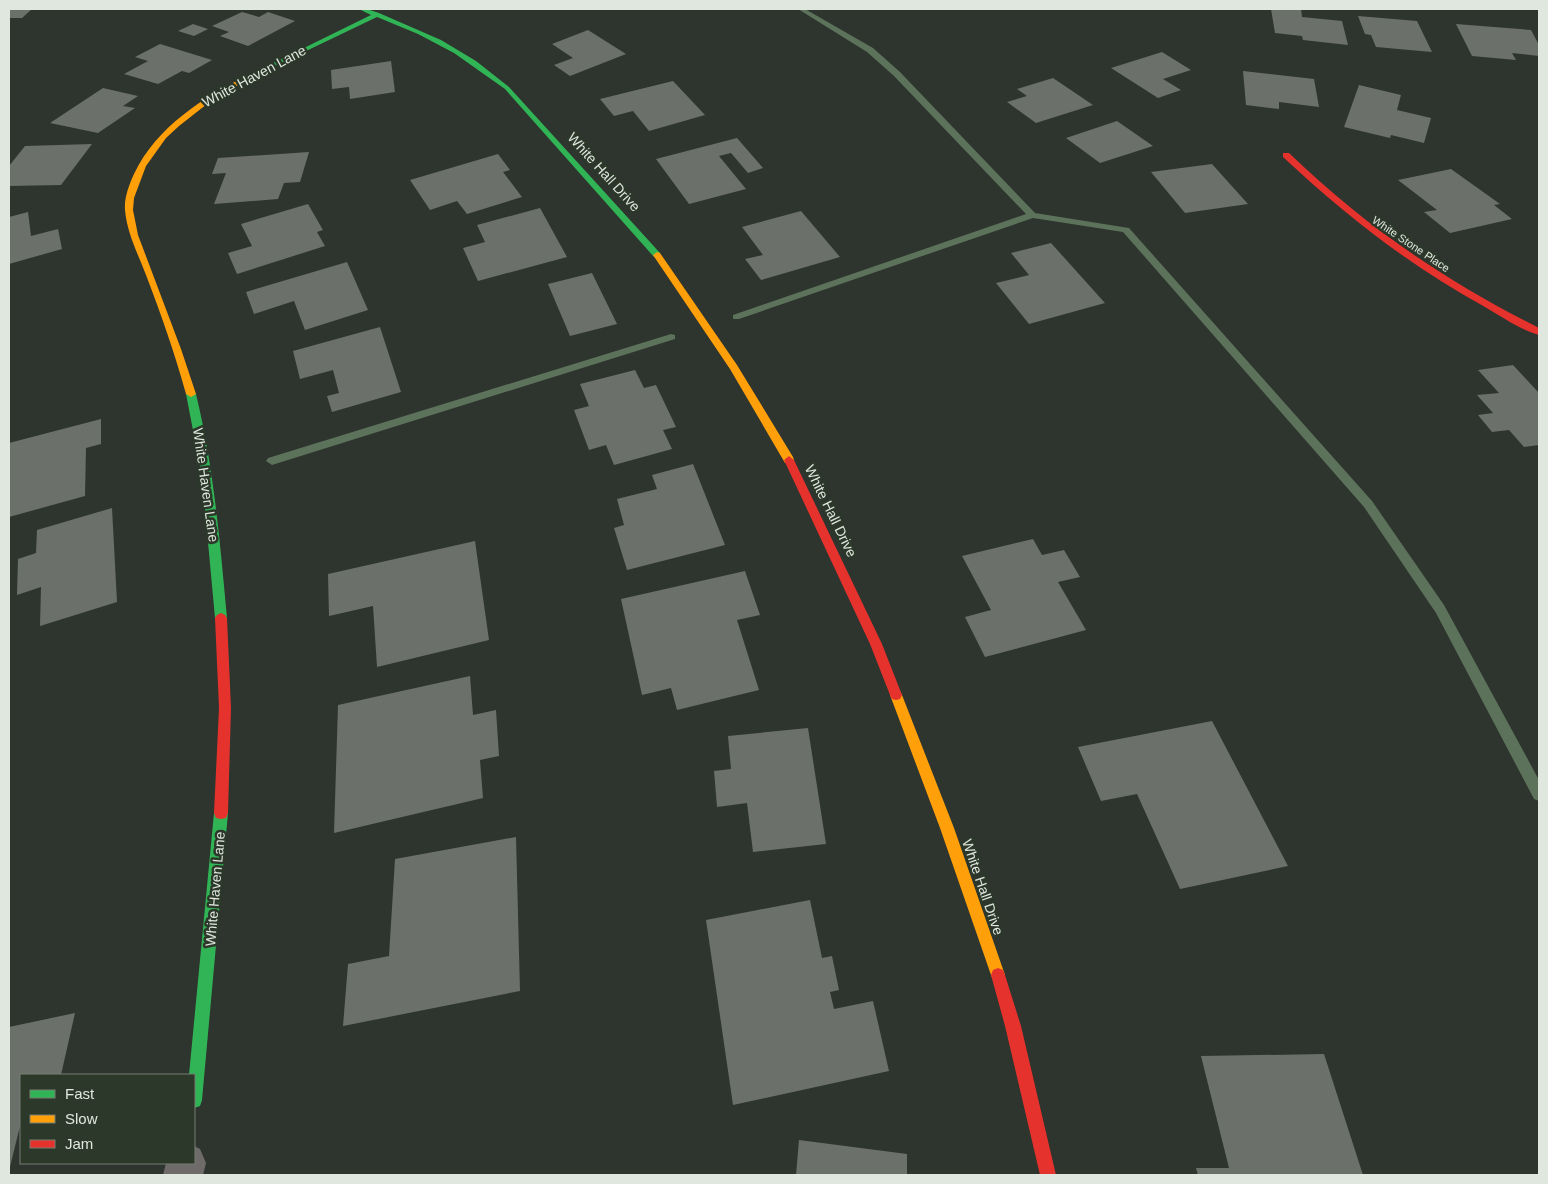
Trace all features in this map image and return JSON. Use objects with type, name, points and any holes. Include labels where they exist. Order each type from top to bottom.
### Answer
[{"type":"street","name":"White Hall Drive","points":[[362,9],[428,36],[466,56],[497,79],[517,98],[657,255],[710,330],[761,410],[788,459],[846,576],[911,730],[1000,980],[1014,1026],[1048,1175]]},
{"type":"street","name":"White Haven Lane","points":[[195,1090],[220,837],[225,708],[224,656],[216,555],[207,476],[195,410],[181,359],[140,250],[129,210],[130,196],[134,181],[150,152],[176,124],[196,107],[230,86],[377,14]]},
{"type":"street","name":"White Stone Place","points":[[1286,155],[1333,203],[1396,251],[1482,304],[1539,332]]},
{"type":"building","points":[[9,9],[32,9],[22,18],[9,18]]},
{"type":"building","points":[[1271,9],[1301,9],[1302,17],[1342,21],[1348,45],[1303,40],[1302,36],[1275,33]]},
{"type":"building","points":[[242,12],[259,17],[268,12],[295,21],[248,46],[220,36],[229,32],[212,26]]},
{"type":"building","points":[[1358,16],[1417,21],[1432,52],[1376,47],[1371,35],[1365,34]]},
{"type":"building","points":[[193,24],[208,29],[194,36],[178,31]]},
{"type":"building","points":[[1456,24],[1531,30],[1539,45],[1539,56],[1512,53],[1516,60],[1472,56]]},
{"type":"building","points":[[588,30],[626,54],[570,76],[554,65],[573,58],[552,44]]},
{"type":"building","points":[[160,44],[212,60],[189,73],[182,71],[158,84],[124,74],[148,61],[135,57]]},
{"type":"building","points":[[1162,52],[1191,70],[1163,79],[1181,90],[1158,98],[1111,68]]},
{"type":"building","points":[[391,61],[395,92],[350,99],[349,87],[332,89],[331,70]]},
{"type":"building","points":[[1243,71],[1314,79],[1319,107],[1279,102],[1279,109],[1246,105]]},
{"type":"building","points":[[1053,78],[1093,105],[1036,123],[1007,102],[1027,96],[1017,89]]},
{"type":"building","points":[[673,81],[705,115],[649,131],[633,111],[614,116],[600,99]]},
{"type":"building","points":[[1359,85],[1401,95],[1397,110],[1431,118],[1424,143],[1391,135],[1390,138],[1344,127]]},
{"type":"building","points":[[103,88],[138,96],[123,106],[135,108],[98,133],[50,123]]},
{"type":"building","points":[[1117,121],[1153,146],[1100,163],[1066,138]]},
{"type":"building","points":[[737,138],[763,168],[748,173],[731,153],[719,156],[746,189],[689,204],[656,159]]},
{"type":"building","points":[[92,144],[61,185],[9,186],[9,166],[25,146]]},
{"type":"building","points":[[309,152],[300,182],[284,183],[278,199],[214,204],[226,173],[212,174],[218,158]]},
{"type":"building","points":[[498,154],[510,170],[503,172],[522,197],[467,214],[457,201],[430,210],[410,180]]},
{"type":"building","points":[[1212,164],[1248,204],[1185,213],[1151,172]]},
{"type":"building","points":[[1451,169],[1500,204],[1494,205],[1512,219],[1450,233],[1424,212],[1437,210],[1398,180]]},
{"type":"building","points":[[308,204],[323,230],[317,232],[325,246],[237,274],[228,253],[252,246],[241,224]]},
{"type":"building","points":[[540,208],[567,257],[478,281],[463,248],[485,242],[477,225]]},
{"type":"building","points":[[801,211],[840,257],[761,280],[745,259],[763,255],[742,227]]},
{"type":"building","points":[[28,212],[31,236],[58,229],[62,249],[9,264],[9,217]]},
{"type":"building","points":[[1051,243],[1105,303],[1029,324],[996,283],[1029,275],[1011,253]]},
{"type":"building","points":[[347,262],[368,310],[305,330],[294,301],[254,314],[246,292]]},
{"type":"building","points":[[592,273],[617,324],[570,336],[548,284]]},
{"type":"building","points":[[380,327],[401,392],[332,412],[327,396],[339,393],[333,370],[300,379],[293,351]]},
{"type":"building","points":[[1513,365],[1539,393],[1539,445],[1524,447],[1509,430],[1492,432],[1478,415],[1493,413],[1477,395],[1499,393],[1478,370]]},
{"type":"building","points":[[635,370],[644,388],[656,385],[676,427],[663,430],[672,449],[614,465],[606,445],[589,450],[574,410],[589,406],[580,384]]},
{"type":"building","points":[[101,419],[101,444],[86,448],[85,496],[9,517],[9,443]]},
{"type":"building","points":[[693,464],[725,545],[627,570],[614,528],[624,525],[617,499],[657,489],[652,475]]},
{"type":"building","points":[[112,508],[117,602],[40,626],[41,587],[17,595],[18,559],[36,553],[37,530]]},
{"type":"building","points":[[1033,539],[1042,555],[1064,550],[1080,577],[1058,582],[1086,630],[985,657],[965,617],[991,610],[962,556]]},
{"type":"building","points":[[475,541],[489,640],[377,667],[373,606],[329,616],[328,574]]},
{"type":"building","points":[[745,571],[760,615],[737,620],[759,690],[677,710],[671,688],[642,695],[621,599]]},
{"type":"building","points":[[470,676],[473,715],[496,710],[499,756],[480,760],[483,798],[334,833],[338,705]]},
{"type":"building","points":[[1212,721],[1288,866],[1180,889],[1137,794],[1101,801],[1078,747]]},
{"type":"building","points":[[808,728],[826,844],[753,852],[747,803],[717,807],[714,771],[731,769],[728,736]]},
{"type":"building","points":[[516,837],[520,991],[343,1026],[348,964],[389,956],[395,859]]},
{"type":"building","points":[[810,900],[822,958],[832,956],[839,990],[830,992],[834,1009],[873,1001],[889,1071],[733,1105],[706,920]]},
{"type":"building","points":[[75,1013],[61,1074],[20,1074],[20,1126],[9,1171],[9,1027]]},
{"type":"building","points":[[1324,1054],[1363,1175],[1198,1175],[1196,1168],[1229,1168],[1201,1056]]},
{"type":"building","points":[[799,1140],[907,1154],[907,1175],[796,1175]]},
{"type":"waterway","points":[[801,9],[870,50],[897,74],[1032,215]]},
{"type":"waterway","points":[[736,317],[1032,215]]},
{"type":"waterway","points":[[1032,215],[1126,230],[1368,504],[1440,609],[1539,794]]},
{"type":"waterway","points":[[272,461],[671,337]]},
{"type":"traffic: fast","points":[[362,9],[401,24],[438,42],[474,63],[507,88],[657,255]]},
{"type":"traffic: fast","points":[[252,75],[377,14]]},
{"type":"traffic: fast","points":[[191,394],[207,477],[221,618]]},
{"type":"traffic: fast","points":[[195,1089],[221,813]]},
{"type":"traffic: slow","points":[[191,394],[177,349],[134,235],[129,210],[130,198],[142,166],[152,151],[176,124],[204,102],[252,75]]},
{"type":"traffic: slow","points":[[657,255],[734,367],[789,460]]},
{"type":"traffic: slow","points":[[896,695],[947,828],[998,975]]},
{"type":"traffic: jam","points":[[1286,155],[1344,208],[1405,254],[1470,295],[1539,332]]},
{"type":"traffic: jam","points":[[789,460],[876,644],[896,695]]},
{"type":"traffic: jam","points":[[221,618],[225,708],[221,813]]},
{"type":"traffic: jam","points":[[998,975],[1013,1026],[1048,1175]]}]
